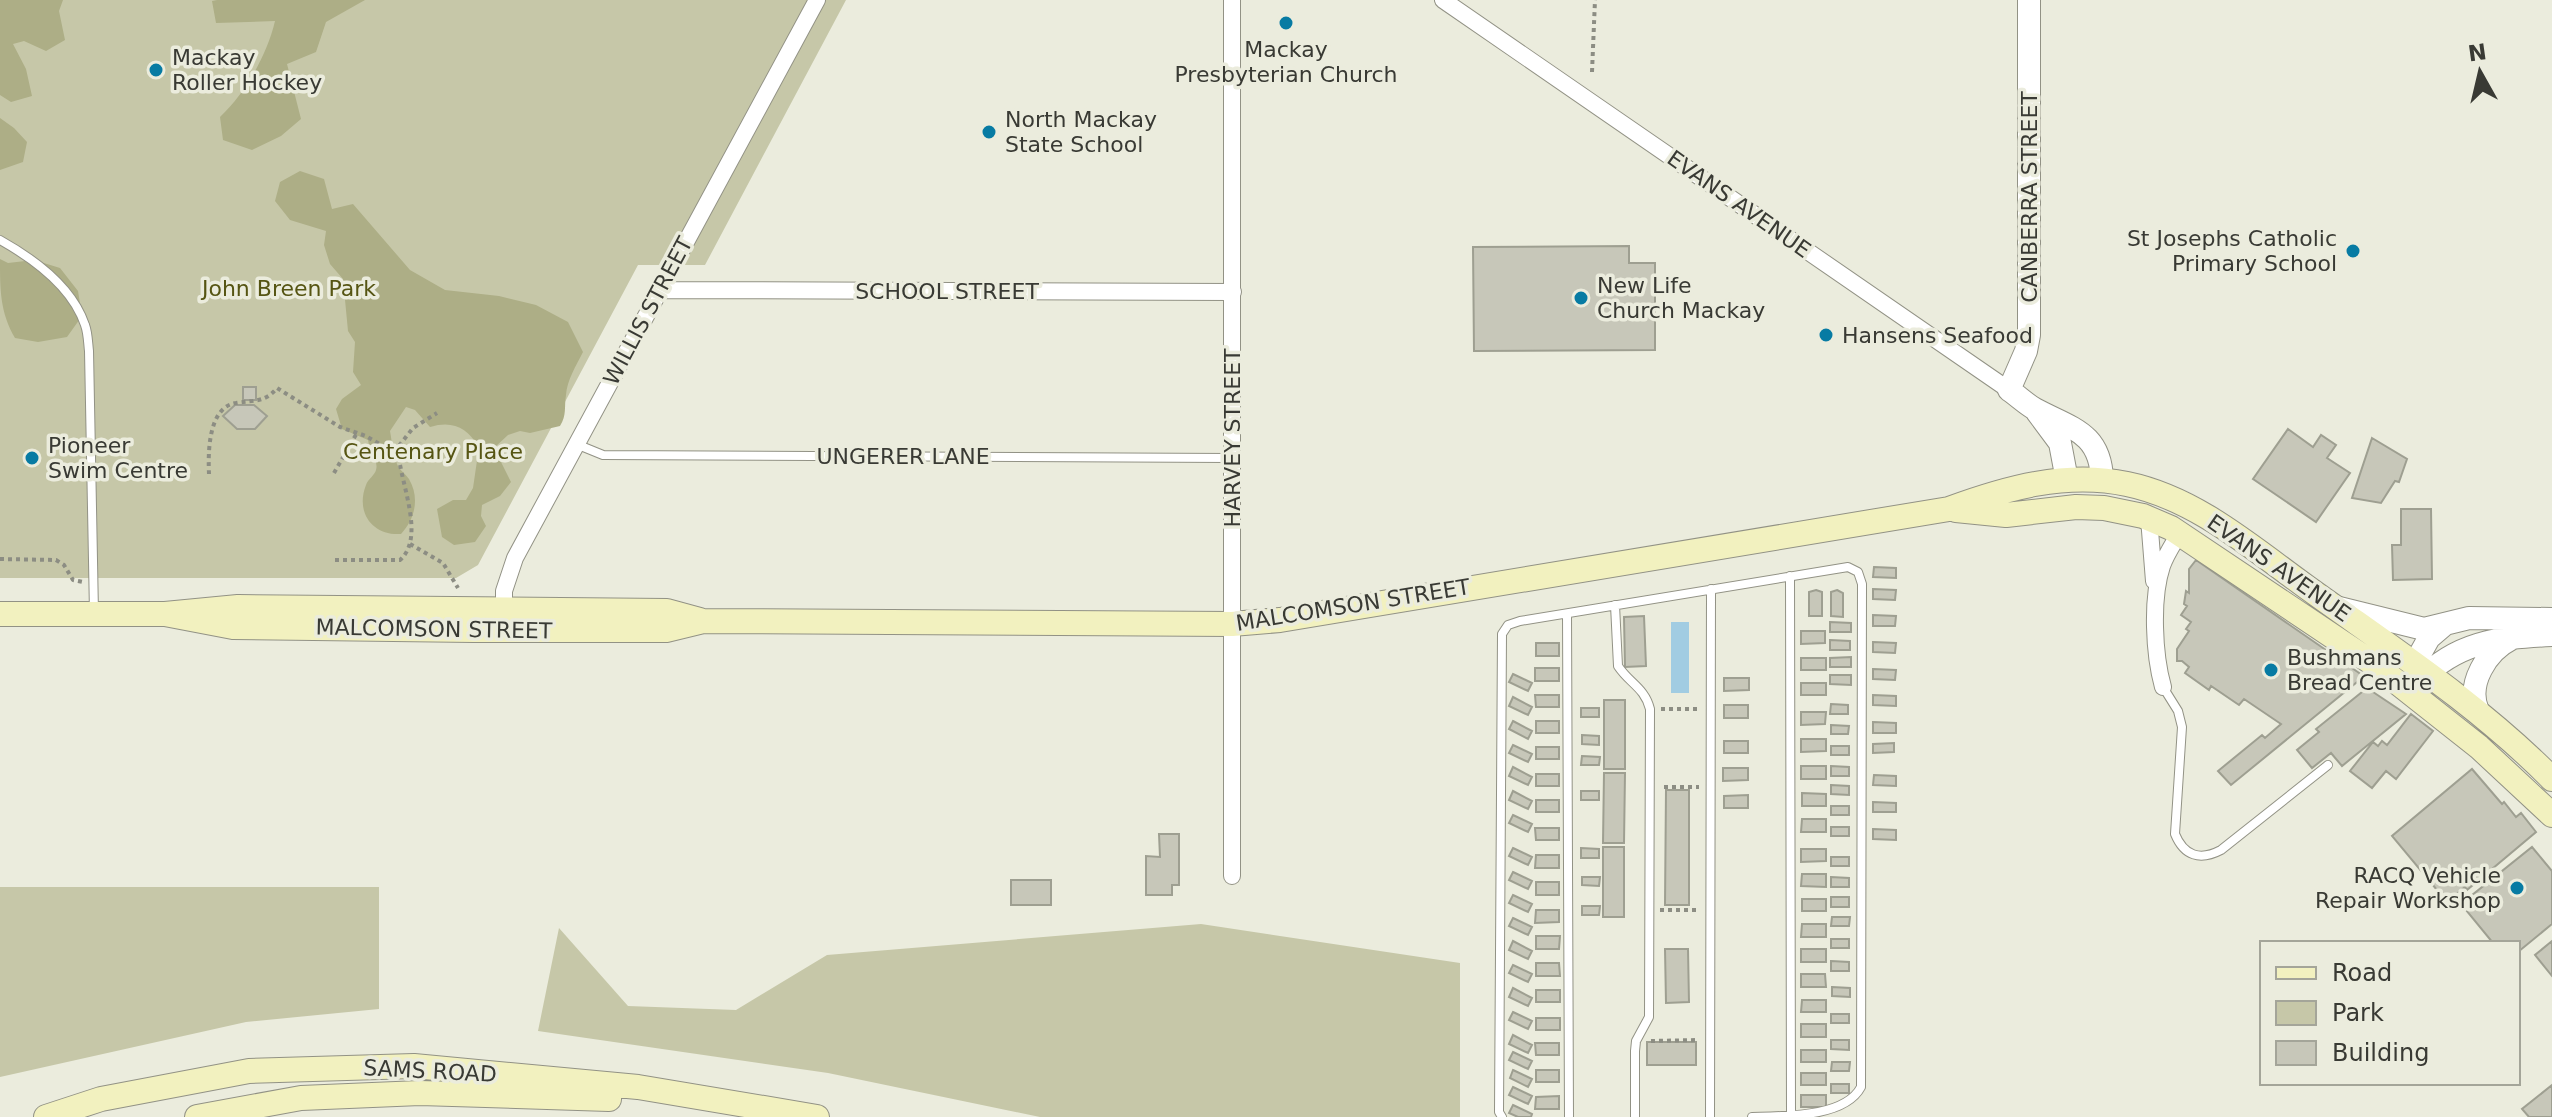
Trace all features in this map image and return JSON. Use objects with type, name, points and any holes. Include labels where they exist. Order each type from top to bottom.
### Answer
[{"type":"main road","name":"EVANS AVENUE","points":[[2085,484],[2166,495],[2208,517],[2478,711],[2552,779]]},
{"type":"main road","name":"EVANS AVENUE","points":[[2085,484],[2120,510]]},
{"type":"main road","points":[[2067,508],[2085,484]]},
{"type":"main road","name":"MALCOMSON STREET","points":[[0,614],[165,614],[238,607],[504,620],[667,611],[703,621],[1232,624],[1280,620],[1949,509],[2004,490],[2085,484]]},
{"type":"main road","points":[[2166,495],[2180,532]]},
{"type":"main road","name":"EVANS AVENUE","points":[[2067,508],[2120,510],[2149,518],[2180,532],[2409,691],[2479,747],[2552,815]]},
{"type":"main road","name":"MALCOMSON STREET","points":[[1949,509],[2006,515],[2067,508]]},
{"type":"main road","points":[[2409,691],[2421,668]]},
{"type":"main road","name":"SAMS ROAD","points":[[46,1117],[101,1099],[249,1071],[414,1066],[638,1087],[817,1117]]},
{"type":"main road","name":"SAMS ROAD","points":[[197,1117],[301,1098],[420,1093],[635,1101],[802,1117]]},
{"type":"street","name":"HARVEY STREET","points":[[1232,0],[1232,876]]},
{"type":"street","name":"EVANS AVENUE","points":[[1443,0],[2034,408],[2067,423],[2093,444],[2100,461],[2085,484],[2034,408]]},
{"type":"street","name":"CANBERRA STREET","points":[[2009,390],[2024,358],[2029,335],[2029,0]]},
{"type":"street","name":"WILLIS STREET","points":[[504,620],[504,591],[515,558],[661,290],[810,4]]},
{"type":"street","name":"SCHOOL STREET","points":[[661,290],[1233,292]]},
{"type":"street","points":[[2149,518],[2157,599],[2157,660],[2163,687]]},
{"type":"street","points":[[2157,599],[2163,564],[2180,532]]},
{"type":"street","points":[[2334,607],[2424,629],[2469,618],[2552,619]]},
{"type":"street","points":[[2421,668],[2429,638],[2443,626]]},
{"type":"street","points":[[2421,668],[2472,645],[2499,638],[2552,635]]},
{"type":"street","points":[[2478,711],[2475,691],[2485,662],[2503,643],[2520,636]]},
{"type":"lane","points":[[0,240],[39,264],[63,288],[86,326],[94,614]]},
{"type":"lane","name":"UNGERER LANE","points":[[576,444],[603,455],[1232,458]]},
{"type":"lane","points":[[1502,1117],[1499,1112],[1502,634],[1508,625],[1848,567],[1858,572],[1862,584],[1861,1087],[1855,1101],[1842,1110],[1819,1115],[1752,1117]]},
{"type":"lane","points":[[1790,576],[1791,1116]]},
{"type":"lane","points":[[1710,1117],[1711,589]]},
{"type":"lane","points":[[1615,605],[1618,666],[1642,689],[1650,709],[1649,1017],[1636,1041],[1635,1117]]},
{"type":"lane","points":[[1567,614],[1569,1117]]},
{"type":"lane","points":[[2163,687],[2181,721],[2174,831],[2178,842],[2189,854],[2204,856],[2221,850],[2328,765]]},
{"type":"path","points":[[1592,72],[1595,0]]},
{"type":"path","points":[[209,474],[209,442],[221,412],[234,403],[261,401],[277,388],[340,427],[398,455]]},
{"type":"path","points":[[335,560],[400,560],[410,544],[412,524],[398,447],[413,428],[437,413]]},
{"type":"path","points":[[334,473],[357,433]]},
{"type":"path","points":[[410,544],[443,563],[458,588]]},
{"type":"path","points":[[0,559],[56,560],[64,565],[73,580],[85,582]]},
{"type":"path","points":[[1650,709],[1711,709]]},
{"type":"path","points":[[1649,787],[1710,787]]},
{"type":"path","points":[[1649,910],[1710,909]]},
{"type":"path","points":[[1636,1041],[1710,1040]]},
{"type":"green space","name":"John Breen Park","points":[[0,0],[846,0],[705,265],[638,265],[478,565],[456,578],[0,578]]},
{"type":"green space","points":[[0,0],[63,0],[59,11],[65,40],[46,51],[24,41],[13,44],[26,69],[32,96],[11,102],[0,95]]},
{"type":"green space","points":[[365,0],[326,22],[316,52],[287,64],[301,119],[281,136],[252,150],[223,140],[220,117],[254,73],[275,21],[216,23],[212,1]]},
{"type":"green space","points":[[0,118],[27,142],[23,162],[0,170]]},
{"type":"green space","points":[[300,171],[324,179],[332,209],[353,204],[410,270],[445,290],[499,296],[536,305],[568,322],[583,352],[568,384],[560,426],[508,435],[494,448],[511,482],[500,496],[482,505],[481,516],[486,526],[475,542],[454,545],[442,537],[437,509],[453,500],[466,500],[473,488],[479,447],[459,427],[446,424],[430,427],[415,410],[406,407],[390,431],[397,464],[412,486],[415,501],[413,515],[401,534],[391,534],[375,527],[365,513],[363,495],[377,466],[368,440],[342,429],[336,409],[342,399],[361,385],[353,372],[355,342],[348,331],[343,279],[330,264],[324,245],[326,231],[290,220],[275,201],[280,182]]},
{"type":"green space","points":[[0,259],[8,263],[34,260],[60,268],[78,291],[82,316],[67,337],[38,342],[15,338],[2,300]]},
{"type":"green space","points":[[0,887],[379,887],[379,1009],[246,1022],[0,1077]]},
{"type":"green space","points":[[1201,924],[1460,963],[1460,1117],[1040,1117],[828,1073],[538,1031],[559,928],[628,1006],[736,1010],[827,955]]},
{"type":"water","points":[[1671,622],[1689,622],[1689,693],[1671,693]]},
{"type":"building","points":[[1629,246],[1629,263],[1655,263],[1655,350],[1474,351],[1473,247]]},
{"type":"building","points":[[243,387],[256,387],[256,400],[243,400]]},
{"type":"building","points":[[235,405],[254,405],[267,416],[255,429],[237,429],[223,416]]},
{"type":"building","points":[[2288,429],[2313,447],[2321,435],[2336,445],[2327,458],[2350,473],[2316,522],[2253,479]]},
{"type":"building","points":[[2372,438],[2407,459],[2399,482],[2395,481],[2381,503],[2352,498]]},
{"type":"building","points":[[2401,509],[2431,509],[2432,579],[2393,580],[2392,545],[2401,545]]},
{"type":"building","name":"Bushmans Bread Centre","points":[[2196,560],[2362,675],[2231,785],[2218,771],[2262,735],[2265,738],[2281,724],[2244,699],[2239,705],[2211,686],[2209,690],[2185,673],[2189,667],[2177,661],[2177,649],[2191,622],[2181,615],[2187,606],[2184,604],[2186,591],[2189,593],[2189,569]]},
{"type":"building","points":[[1874,567],[1896,568],[1896,578],[1873,577]]},
{"type":"building","points":[[1873,589],[1896,590],[1895,600],[1873,599]]},
{"type":"building","points":[[1837,590],[1843,593],[1843,617],[1831,616],[1831,592]]},
{"type":"building","points":[[1809,592],[1822,592],[1822,616],[1809,616]]},
{"type":"building","points":[[1873,615],[1896,616],[1895,626],[1873,626]]},
{"type":"building","points":[[1644,616],[1646,666],[1625,667],[1624,617]]},
{"type":"building","points":[[1830,622],[1851,623],[1851,632],[1830,632]]},
{"type":"building","points":[[1801,631],[1825,631],[1825,643],[1801,644]]},
{"type":"building","points":[[1830,640],[1850,641],[1850,650],[1830,650]]},
{"type":"building","points":[[1873,642],[1896,643],[1895,653],[1873,652]]},
{"type":"building","points":[[1536,643],[1559,643],[1559,656],[1536,656]]},
{"type":"building","points":[[1851,657],[1851,667],[1830,667],[1830,658]]},
{"type":"building","points":[[1801,658],[1826,658],[1826,670],[1801,670]]},
{"type":"building","points":[[1535,668],[1559,668],[1559,681],[1535,681]]},
{"type":"building","points":[[1873,669],[1896,670],[1895,680],[1873,679]]},
{"type":"building","points":[[1513,674],[1532,683],[1528,691],[1509,682]]},
{"type":"building","points":[[1830,675],[1851,675],[1851,685],[1830,684]]},
{"type":"building","points":[[1724,678],[1749,678],[1749,690],[1724,691]]},
{"type":"building","points":[[1801,683],[1826,683],[1826,695],[1801,695]]},
{"type":"building","points":[[2367,688],[2406,714],[2342,766],[2331,753],[2312,768],[2297,750],[2319,732],[2316,729]]},
{"type":"building","points":[[1535,695],[1559,695],[1559,707],[1536,707]]},
{"type":"building","points":[[1873,695],[1896,696],[1896,706],[1873,705]]},
{"type":"building","points":[[1513,697],[1532,707],[1528,715],[1509,706]]},
{"type":"building","points":[[1604,700],[1625,700],[1625,769],[1604,769]]},
{"type":"building","points":[[1831,704],[1848,705],[1848,714],[1830,714]]},
{"type":"building","points":[[1724,705],[1748,705],[1748,718],[1724,718]]},
{"type":"building","points":[[1581,708],[1599,708],[1599,717],[1581,717]]},
{"type":"building","points":[[1801,712],[1826,712],[1825,724],[1801,725]]},
{"type":"building","points":[[2411,714],[2433,731],[2396,779],[2386,771],[2372,788],[2350,771],[2373,742],[2378,746],[2382,741],[2387,745]]},
{"type":"building","points":[[1513,721],[1532,731],[1528,739],[1509,729]]},
{"type":"building","points":[[1536,721],[1559,721],[1559,733],[1536,733]]},
{"type":"building","points":[[1873,722],[1896,723],[1896,733],[1873,733]]},
{"type":"building","points":[[1831,725],[1849,726],[1848,734],[1831,734]]},
{"type":"building","points":[[1582,735],[1599,736],[1599,745],[1582,744]]},
{"type":"building","points":[[1801,739],[1826,739],[1826,751],[1801,752]]},
{"type":"building","points":[[1724,741],[1748,741],[1748,753],[1724,753]]},
{"type":"building","points":[[1894,743],[1894,752],[1873,753],[1873,744]]},
{"type":"building","points":[[1513,745],[1532,754],[1528,762],[1509,753]]},
{"type":"building","points":[[1831,746],[1849,746],[1849,755],[1831,755]]},
{"type":"building","points":[[1536,747],[1559,747],[1559,759],[1536,759]]},
{"type":"building","points":[[1582,756],[1600,757],[1599,765],[1581,765]]},
{"type":"building","points":[[1801,766],[1826,766],[1826,779],[1801,779]]},
{"type":"building","points":[[1831,766],[1849,767],[1849,776],[1831,776]]},
{"type":"building","points":[[1513,767],[1532,777],[1528,785],[1509,776]]},
{"type":"building","points":[[1723,768],[1748,768],[1748,780],[1723,781]]},
{"type":"building","points":[[2472,769],[2502,804],[2504,802],[2516,817],[2521,813],[2536,832],[2467,890],[2465,887],[2447,902],[2392,836]]},
{"type":"building","points":[[1604,773],[1625,773],[1624,843],[1603,843]]},
{"type":"building","points":[[1536,774],[1559,774],[1559,786],[1536,786]]},
{"type":"building","points":[[1874,775],[1896,776],[1896,786],[1873,785]]},
{"type":"building","points":[[1831,785],[1849,786],[1849,795],[1831,794]]},
{"type":"building","points":[[1666,790],[1689,790],[1689,905],[1665,905]]},
{"type":"building","points":[[1513,791],[1532,801],[1528,809],[1509,800]]},
{"type":"building","points":[[1581,791],[1599,791],[1599,800],[1581,800]]},
{"type":"building","points":[[1802,793],[1826,794],[1826,806],[1802,806]]},
{"type":"building","points":[[1748,795],[1748,808],[1724,808],[1724,796]]},
{"type":"building","points":[[1536,800],[1559,800],[1559,812],[1536,812]]},
{"type":"building","points":[[1873,802],[1896,803],[1896,812],[1873,812]]},
{"type":"building","points":[[1831,806],[1849,806],[1849,815],[1831,815]]},
{"type":"building","points":[[1513,815],[1532,824],[1528,832],[1509,823]]},
{"type":"building","points":[[1802,819],[1826,819],[1826,832],[1801,832]]},
{"type":"building","points":[[1831,827],[1849,827],[1849,836],[1831,836]]},
{"type":"building","points":[[1535,828],[1559,828],[1559,840],[1536,840]]},
{"type":"building","points":[[1873,829],[1896,830],[1896,840],[1873,839]]},
{"type":"building","points":[[1159,834],[1179,834],[1179,885],[1172,885],[1172,895],[1146,895],[1146,856],[1160,857]]},
{"type":"building","points":[[1603,847],[1624,847],[1624,917],[1603,917]]},
{"type":"building","name":"RACQ Vehicle Repair Workshop","points":[[2532,847],[2552,871],[2552,924],[2520,950],[2520,941],[2491,941],[2461,904]]},
{"type":"building","points":[[1513,848],[1532,857],[1528,865],[1509,856]]},
{"type":"building","points":[[1581,848],[1599,849],[1599,858],[1581,858]]},
{"type":"building","points":[[1801,849],[1826,849],[1826,861],[1801,862]]},
{"type":"building","points":[[1536,855],[1559,855],[1559,868],[1535,868]]},
{"type":"building","points":[[1831,857],[1849,857],[1849,866],[1831,866]]},
{"type":"building","points":[[1513,872],[1532,881],[1528,889],[1509,880]]},
{"type":"building","points":[[1802,874],[1826,874],[1826,887],[1801,886]]},
{"type":"building","points":[[1582,877],[1600,877],[1599,886],[1582,885]]},
{"type":"building","points":[[1831,877],[1849,878],[1849,887],[1831,887]]},
{"type":"building","points":[[1011,880],[1051,880],[1051,905],[1011,905]]},
{"type":"building","points":[[1536,882],[1559,882],[1559,895],[1536,895]]},
{"type":"building","points":[[1513,895],[1532,904],[1528,912],[1509,903]]},
{"type":"building","points":[[1831,897],[1849,897],[1849,907],[1831,907]]},
{"type":"building","points":[[1802,899],[1826,899],[1826,911],[1802,911]]},
{"type":"building","points":[[1582,906],[1600,906],[1599,915],[1582,915]]},
{"type":"building","points":[[1536,910],[1559,910],[1559,922],[1535,923]]},
{"type":"building","points":[[1832,917],[1850,917],[1849,926],[1831,926]]},
{"type":"building","points":[[1513,918],[1532,927],[1528,935],[1509,926]]},
{"type":"building","points":[[1802,924],[1826,924],[1826,937],[1801,937]]},
{"type":"building","points":[[1536,936],[1560,936],[1559,949],[1536,949]]},
{"type":"building","points":[[1831,939],[1849,939],[1849,948],[1831,948]]},
{"type":"building","points":[[1513,941],[1532,951],[1528,959],[1509,950]]},
{"type":"building","points":[[2552,941],[2552,976],[2535,955]]},
{"type":"building","points":[[1665,949],[1688,949],[1689,1002],[1666,1003]]},
{"type":"building","points":[[1801,949],[1826,949],[1826,962],[1801,962]]},
{"type":"building","points":[[1831,961],[1849,962],[1849,971],[1831,971]]},
{"type":"building","points":[[1536,963],[1559,963],[1560,976],[1536,976]]},
{"type":"building","points":[[1513,965],[1532,974],[1528,982],[1509,973]]},
{"type":"building","points":[[1801,974],[1825,974],[1826,987],[1801,987]]},
{"type":"building","points":[[1832,987],[1850,988],[1850,997],[1832,996]]},
{"type":"building","points":[[1513,988],[1532,998],[1528,1006],[1509,997]]},
{"type":"building","points":[[1536,990],[1560,990],[1560,1002],[1536,1002]]},
{"type":"building","points":[[1802,1000],[1826,1000],[1826,1012],[1801,1012]]},
{"type":"building","points":[[1513,1012],[1532,1021],[1528,1029],[1509,1020]]},
{"type":"building","points":[[1831,1014],[1849,1014],[1849,1023],[1831,1023]]},
{"type":"building","points":[[1536,1018],[1560,1018],[1560,1030],[1536,1030]]},
{"type":"building","points":[[1801,1024],[1826,1024],[1826,1037],[1801,1037]]},
{"type":"building","points":[[1513,1035],[1532,1045],[1528,1053],[1509,1044]]},
{"type":"building","points":[[1831,1040],[1849,1040],[1849,1050],[1831,1049]]},
{"type":"building","points":[[1647,1042],[1696,1042],[1696,1065],[1647,1065]]},
{"type":"building","points":[[1535,1043],[1559,1043],[1559,1055],[1536,1055]]},
{"type":"building","points":[[1801,1050],[1826,1050],[1826,1062],[1801,1062]]},
{"type":"building","points":[[1513,1052],[1532,1061],[1528,1069],[1509,1060]]},
{"type":"building","points":[[1832,1062],[1850,1062],[1849,1071],[1831,1071]]},
{"type":"building","points":[[1513,1070],[1532,1079],[1528,1087],[1510,1078]]},
{"type":"building","points":[[1536,1070],[1559,1070],[1559,1082],[1536,1082]]},
{"type":"building","points":[[1801,1073],[1826,1073],[1826,1085],[1801,1085]]},
{"type":"building","points":[[1831,1084],[1849,1084],[1849,1093],[1831,1093]]},
{"type":"building","points":[[2552,1085],[2552,1117],[2529,1117],[2522,1109]]},
{"type":"building","points":[[1513,1087],[1532,1096],[1528,1104],[1509,1095]]},
{"type":"building","points":[[1801,1095],[1826,1095],[1826,1107],[1801,1107]]},
{"type":"building","points":[[1559,1096],[1559,1109],[1535,1109],[1536,1097]]},
{"type":"building","points":[[1513,1105],[1532,1114],[1531,1117],[1509,1113]]},
{"type":"place","name":"Mackay Presbyterian Church","points":[[1286,23]]},
{"type":"place","name":"Mackay Roller Hockey","points":[[156,70]]},
{"type":"place","name":"North Mackay State School","points":[[989,132]]},
{"type":"place","name":"St Josephs Catholic Primary School","points":[[2353,251]]},
{"type":"place","name":"New Life Church Mackay","points":[[1581,298]]},
{"type":"place","name":"Hansens Seafood","points":[[1826,335]]},
{"type":"place","name":"Pioneer Swim Centre","points":[[32,458]]},
{"type":"place","name":"Bushmans Bread Centre","points":[[2271,670]]},
{"type":"place","name":"RACQ Vehicle Repair Workshop","points":[[2517,888]]},
{"type":"park label","name":"Centenary Place","points":[[433,451]]}]
